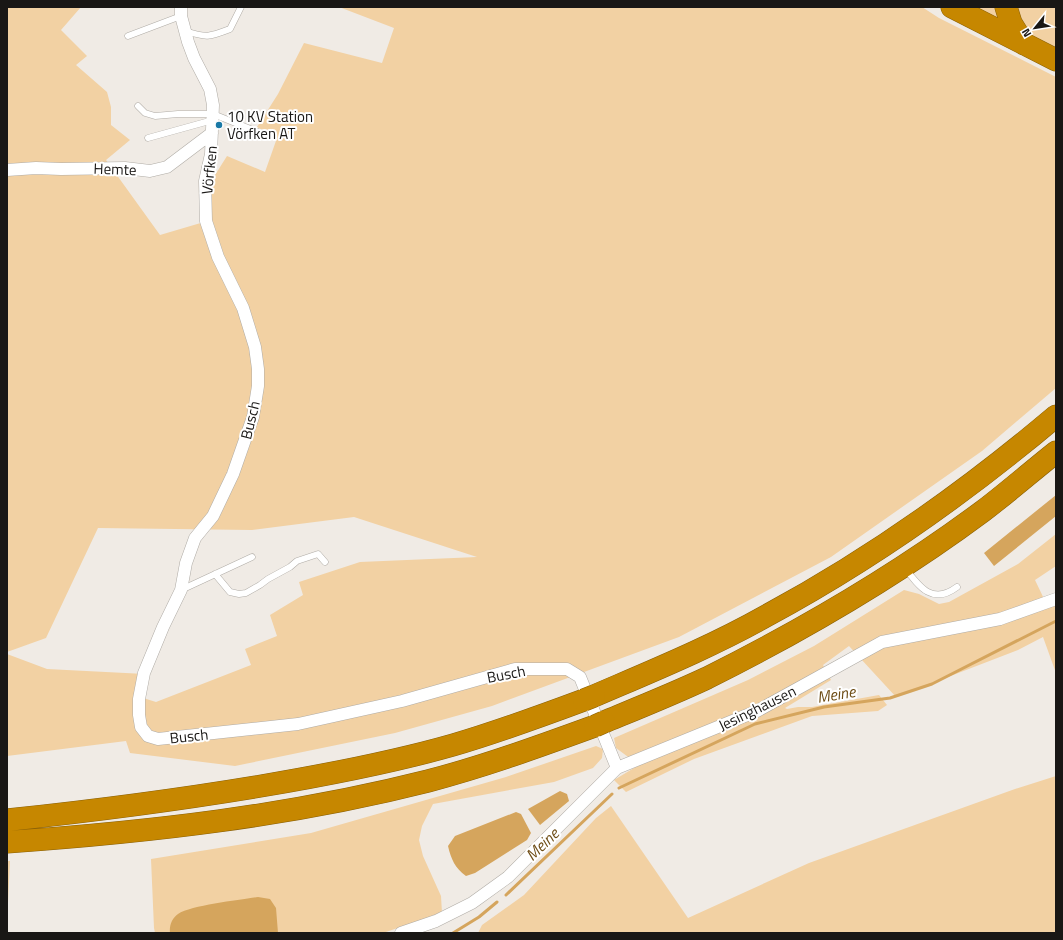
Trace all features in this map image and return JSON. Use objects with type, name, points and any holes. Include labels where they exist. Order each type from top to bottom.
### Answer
[{"type":"highway","points":[[952,7],[1056,60]]},
{"type":"highway","points":[[1006,7],[1011,23],[1024,44]]},
{"type":"highway","points":[[7,820],[189,798],[317,777],[452,745],[506,729],[589,698],[685,657],[759,620],[844,571],[940,507],[1056,416]]},
{"type":"highway","points":[[7,842],[146,830],[229,820],[311,807],[430,780],[532,749],[599,724],[706,678],[784,637],[856,596],[903,566],[984,510],[1056,452]]},
{"type":"street","name":"Vörfken","points":[[181,12],[188,42],[194,58],[210,89],[213,106],[211,154],[205,181],[206,221],[218,257],[243,308]]},
{"type":"street","name":"Hemte","points":[[7,170],[36,168],[125,168],[150,171],[168,167],[212,133]]},
{"type":"street","name":"Busch","points":[[243,308],[255,347],[258,369],[258,386],[253,417],[233,474],[213,516],[196,538],[186,563],[180,590],[144,673],[139,699],[139,715],[141,727],[148,736],[158,739],[298,724],[402,701],[515,669],[568,669],[580,677],[617,768]]},
{"type":"street","name":"Jesinghausen","points":[[617,768],[757,711],[882,642],[1000,619],[1056,599]]},
{"type":"street","points":[[401,933],[436,921],[472,903],[508,877],[617,768]]},
{"type":"lane","points":[[185,31],[199,36],[211,36],[230,29],[241,7]]},
{"type":"lane","points":[[128,36],[181,12]]},
{"type":"lane","points":[[138,106],[145,113],[155,116],[178,114],[213,117],[268,136]]},
{"type":"lane","points":[[148,138],[213,117]]},
{"type":"lane","points":[[215,574],[230,592],[238,594],[246,593],[260,585],[268,578],[290,567],[297,560],[318,554],[325,562]]},
{"type":"lane","points":[[180,590],[252,558]]},
{"type":"lane","points":[[903,566],[926,591],[938,596],[945,595],[957,588]]},
{"type":"shaded area","points":[[7,7],[81,7],[61,30],[87,56],[76,65],[107,92],[111,107],[111,125],[130,140],[106,160],[160,235],[204,222],[210,183],[227,156],[265,172],[277,138],[257,127],[278,94],[304,43],[382,63],[394,28],[339,7],[922,7],[939,18],[1056,77],[1056,388],[982,451],[831,557],[679,637],[492,706],[395,733],[235,766],[130,753],[126,741],[7,756],[7,654],[47,669],[145,674],[140,697],[156,702],[251,665],[245,649],[277,636],[270,615],[303,595],[299,582],[360,562],[477,557],[354,517],[252,530],[98,528],[46,638],[7,652]]},
{"type":"shaded area","points":[[971,7],[998,7],[1000,16],[998,21]]},
{"type":"shaded area","points":[[1013,7],[1056,7],[1056,52],[1029,36]]},
{"type":"shaded area","points":[[1056,495],[1056,516],[994,566],[984,553]]},
{"type":"shaded area","points":[[1056,534],[1056,566],[1035,580],[1045,601],[1056,604],[1056,673],[1043,637],[1018,650],[896,697],[849,646],[823,665],[831,680],[785,708],[812,707],[879,695],[887,705],[878,711],[812,716],[694,759],[626,792],[614,780],[639,765],[616,748],[614,738],[748,680],[814,646],[904,590],[919,594],[939,604],[949,602],[1018,564]]},
{"type":"shaded area","points":[[596,746],[603,749],[602,758],[593,768],[554,782],[433,804],[422,826],[419,840],[423,856],[441,896],[442,913],[383,933],[155,933],[151,859],[311,833],[506,777]]},
{"type":"shaded area","points":[[1056,776],[1056,933],[478,933],[482,925],[524,895],[596,818],[611,806],[688,918],[809,863],[1015,789]]},
{"type":"shaded area","points":[[560,791],[567,794],[569,801],[540,825],[528,809]]},
{"type":"shaded area","points":[[516,812],[521,814],[531,833],[527,840],[475,873],[466,876],[462,873],[454,863],[448,846],[455,836]]},
{"type":"shaded area","points":[[7,861],[10,861],[7,924]]},
{"type":"shaded area","points":[[258,897],[270,899],[276,908],[278,933],[170,933],[171,922],[178,914],[185,911],[205,905]]},
{"type":"waterway","name":"Meine","points":[[619,788],[755,724],[824,707],[890,698],[932,684],[1056,621]]},
{"type":"waterway","name":"Meine","points":[[506,895],[612,794]]},
{"type":"waterway","name":"Meine","points":[[453,933],[479,917],[497,902]]},
{"type":"place","name":"10 KV Station Vörfken AT","points":[[219,125]]}]
